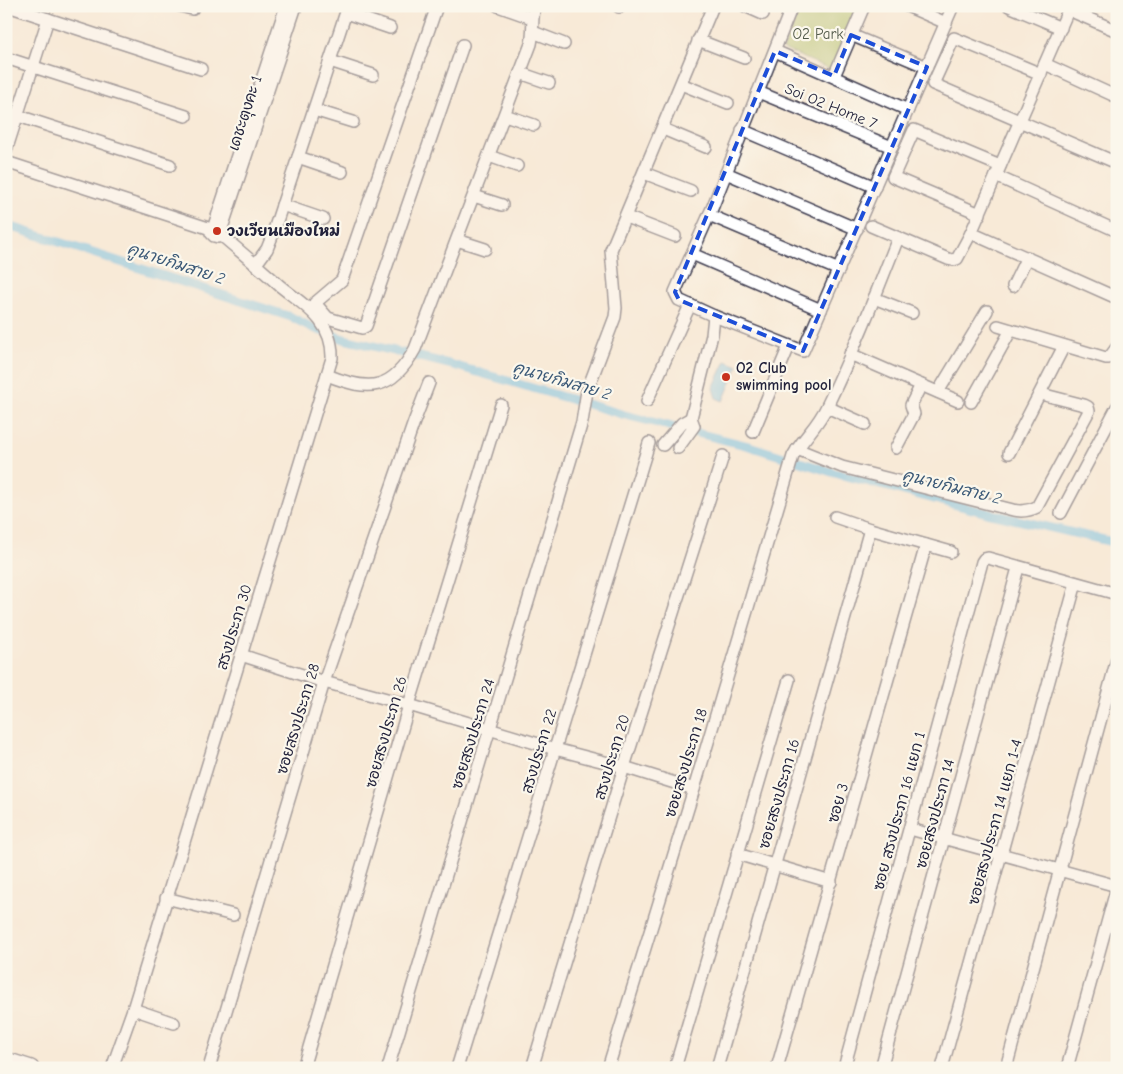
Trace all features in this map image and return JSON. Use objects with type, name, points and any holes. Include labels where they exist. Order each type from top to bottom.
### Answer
[{"type":"main road","points":[[6,1060],[31,1068]]},
{"type":"street","points":[[8,6],[201,69]]},
{"type":"street","points":[[180,6],[192,9],[194,6]]},
{"type":"street","name":"เดชะตุงคะ 1","points":[[217,230],[286,6]]},
{"type":"street","name":"เดชะตุงคะ 1","points":[[217,230],[296,6]]},
{"type":"street","points":[[437,6],[342,280],[314,307],[328,318],[362,328],[366,326],[463,46]]},
{"type":"street","points":[[498,6],[532,18]]},
{"type":"street","points":[[327,375],[338,380],[373,385],[387,382],[402,370],[415,349],[531,44],[533,32],[532,18],[535,6]]},
{"type":"street","name":"ซอยสรงประภา 24","points":[[388,1068],[582,422],[587,391],[616,312],[611,252],[713,6]]},
{"type":"street","points":[[745,6],[764,14]]},
{"type":"street","points":[[792,6],[709,215],[675,292],[679,300],[803,351],[953,6]]},
{"type":"street","points":[[834,76],[864,6]]},
{"type":"street","points":[[907,6],[946,23]]},
{"type":"street","points":[[1008,6],[1061,28]]},
{"type":"street","points":[[871,226],[948,259],[956,260],[980,214],[1070,8],[1117,31]]},
{"type":"street","points":[[256,264],[267,249],[347,10],[390,28]]},
{"type":"street","points":[[6,151],[11,114],[33,67],[48,19]]},
{"type":"street","points":[[533,32],[564,44]]},
{"type":"street","points":[[851,35],[927,67]]},
{"type":"street","points":[[1117,96],[954,38],[933,84],[1117,163]]},
{"type":"street","points":[[698,40],[744,58]]},
{"type":"street","points":[[774,51],[908,110]]},
{"type":"street","points":[[6,58],[186,116]]},
{"type":"street","points":[[330,61],[373,75]]},
{"type":"street","points":[[520,73],[549,83]]},
{"type":"street","points":[[681,84],[728,102]]},
{"type":"street","name":"Soi O2 Home 7","points":[[758,92],[892,147]]},
{"type":"street","points":[[314,110],[353,122]]},
{"type":"street","points":[[11,114],[170,165]]},
{"type":"street","points":[[505,115],[534,125]]},
{"type":"street","points":[[663,129],[706,147]]},
{"type":"street","points":[[742,130],[875,187]]},
{"type":"street","points":[[980,214],[893,177],[914,130],[1117,231]]},
{"type":"street","points":[[489,156],[518,166]]},
{"type":"street","points":[[298,158],[342,172]]},
{"type":"street","points":[[6,162],[217,230]]},
{"type":"street","points":[[644,173],[691,190]]},
{"type":"street","points":[[726,173],[856,229]]},
{"type":"street","points":[[474,196],[502,205]]},
{"type":"street","points":[[282,205],[323,219]]},
{"type":"street","points":[[709,215],[839,270]]},
{"type":"street","points":[[626,217],[676,236]]},
{"type":"street","name":"สรงประภา 30","points":[[112,1068],[133,1008],[332,358],[332,344],[314,307],[256,264],[217,230]]},
{"type":"street","points":[[971,233],[1117,298]]},
{"type":"street","points":[[898,238],[827,407],[816,426],[793,457],[842,467],[1021,512],[1031,510],[1037,507],[1089,410],[1084,405],[1040,394]]},
{"type":"street","points":[[457,240],[485,249]]},
{"type":"street","points":[[692,254],[821,310]]},
{"type":"street","points":[[1013,286],[1027,257]]},
{"type":"street","points":[[874,298],[912,313]]},
{"type":"street","points":[[647,401],[690,305]]},
{"type":"street","points":[[938,392],[987,311]]},
{"type":"street","points":[[679,446],[689,422],[712,335],[714,316]]},
{"type":"street","points":[[998,326],[1108,358],[1117,347]]},
{"type":"street","points":[[971,402],[1011,330]]},
{"type":"street","points":[[752,432],[789,346]]},
{"type":"street","points":[[1009,453],[1064,346]]},
{"type":"street","points":[[850,354],[958,401]]},
{"type":"street","name":"ซอยสรงประภา 28","points":[[209,1068],[324,682],[429,383]]},
{"type":"street","points":[[896,448],[913,416],[914,413],[911,405],[921,385]]},
{"type":"street","name":"ซอยสรงประภา 26","points":[[303,1068],[501,405]]},
{"type":"street","points":[[827,407],[865,424]]},
{"type":"street","points":[[1061,513],[1117,407]]},
{"type":"street","points":[[665,443],[689,422]]},
{"type":"street","name":"สรงประภา 22","points":[[457,1068],[649,443]]},
{"type":"street","name":"สรงประภา 20","points":[[532,1068],[624,766],[723,456]]},
{"type":"street","name":"ซอยสรงประภา 18","points":[[608,1068],[793,457]]},
{"type":"street","points":[[835,517],[951,552]]},
{"type":"street","name":"ซอยสรงประภา 16","points":[[717,1068],[870,529]]},
{"type":"street","name":"ซอย 3","points":[[777,1068],[926,545]]},
{"type":"street","name":"ซอย สรงประภา 16 แยก 1","points":[[844,1068],[982,562],[988,558],[1018,568]]},
{"type":"street","points":[[1018,568],[1117,594]]},
{"type":"street","name":"ซอยสรงประภา 14","points":[[881,1068],[1018,568]]},
{"type":"street","name":"ซอยสรงประภา 14 แยก 1-4","points":[[942,1068],[1076,583]]},
{"type":"street","points":[[241,655],[324,682],[410,705],[555,749],[624,766],[694,789]]},
{"type":"street","points":[[1006,1068],[1117,659]]},
{"type":"street","points":[[675,1068],[789,680]]},
{"type":"street","points":[[910,829],[1117,886],[1067,1068]]},
{"type":"street","points":[[737,854],[831,882]]},
{"type":"street","points":[[166,898],[233,915]]},
{"type":"street","points":[[133,1008],[174,1023]]},
{"type":"highlighted area","points":[[851,35],[927,67],[803,351],[679,300],[675,292],[775,51],[834,76]]},
{"type":"green space","name":"O2 Park","points":[[801,6],[859,6],[832,70],[783,49]]},
{"type":"water","name":"O2 Club swimming pool","points":[[726,361],[738,366],[723,401],[716,398],[713,388]]},
{"type":"waterway","name":"คูนายกิมสาย 2","points":[[6,225],[291,317],[313,328],[344,339],[453,365],[625,415],[749,446],[835,473],[987,513],[1117,543]]},
{"type":"place","name":"วงเวียนเมืองใหม่","points":[[217,231]]},
{"type":"place","name":"O2 Club swimming pool","points":[[726,377]]}]
